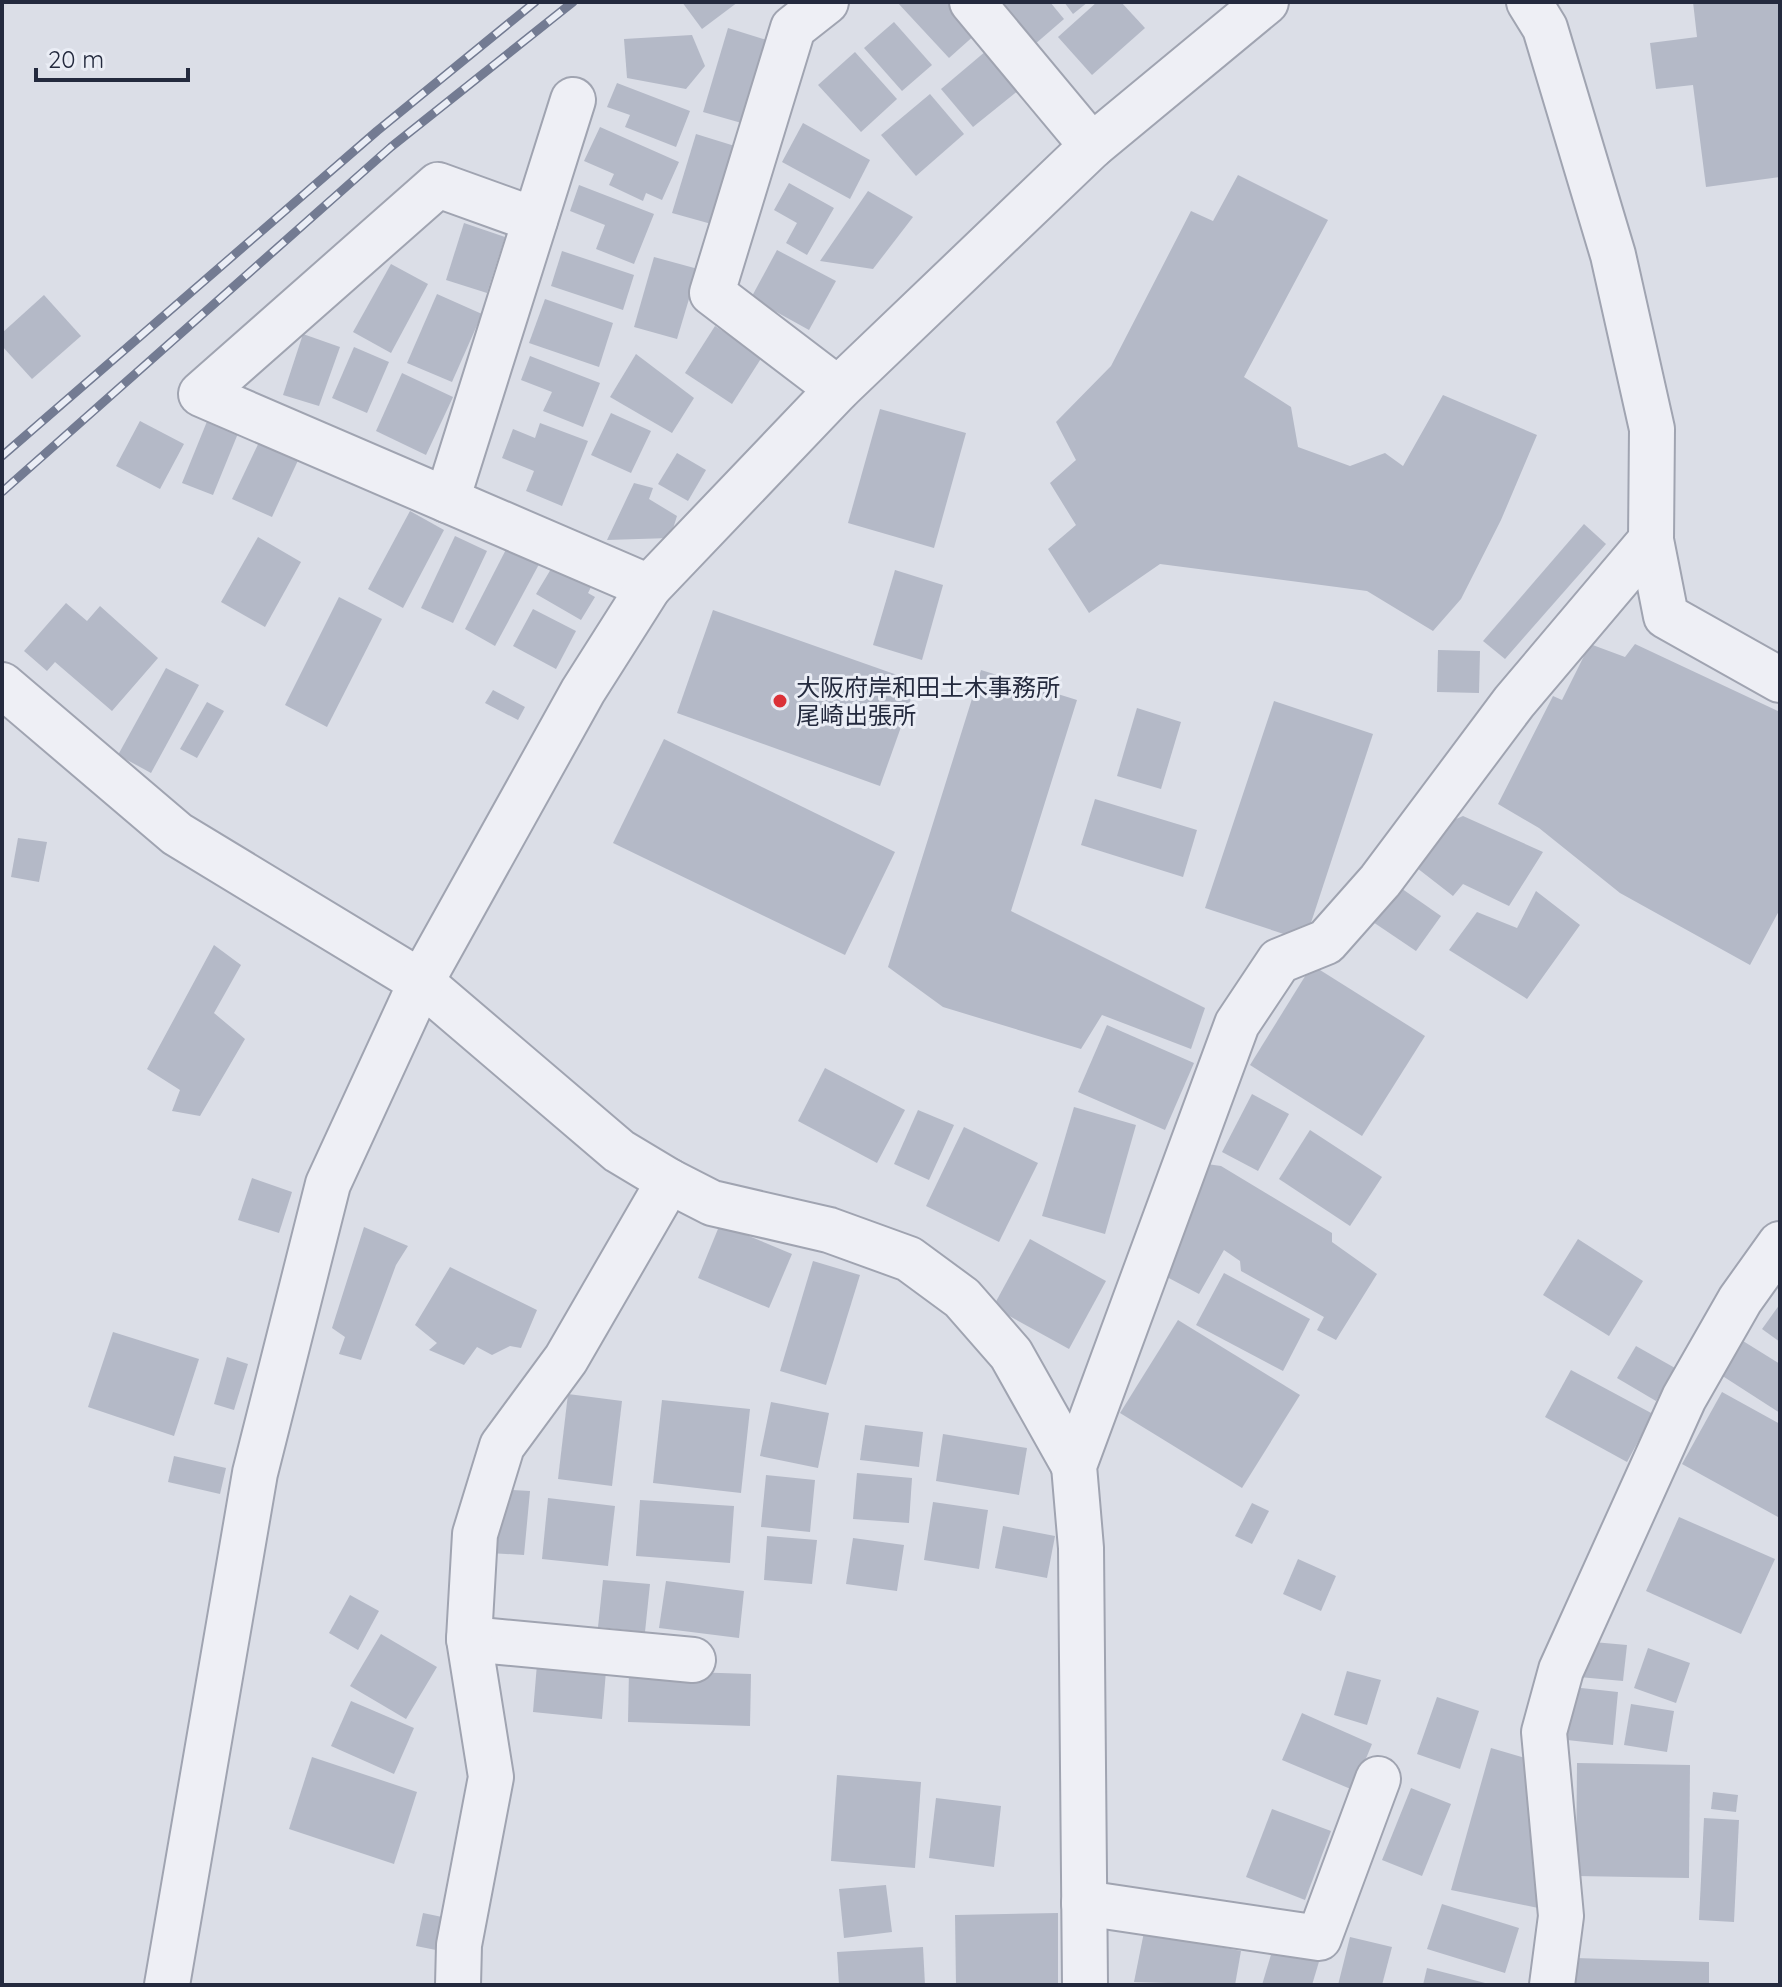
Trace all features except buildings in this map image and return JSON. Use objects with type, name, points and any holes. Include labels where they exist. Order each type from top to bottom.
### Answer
[{"type":"street","points":[[826,2],[793,28],[712,293],[838,389]]},
{"type":"street","points":[[972,2],[1092,146]]},
{"type":"street","points":[[167,1985],[255,1473],[328,1184],[421,982],[583,691],[649,587],[838,389],[1092,146],[1266,2]]},
{"type":"street","points":[[1529,2],[1545,28],[1613,255],[1652,429],[1651,540],[1666,616],[1780,680]]},
{"type":"street","points":[[447,500],[573,100]]},
{"type":"street","points":[[535,220],[438,185],[201,394],[649,587]]},
{"type":"street","points":[[1074,1466],[1237,1024],[1279,961],[1326,942],[1380,881],[1514,702],[1651,540]]},
{"type":"street","points":[[2,685],[177,834],[421,982],[619,1151],[712,1203],[829,1230],[909,1259],[962,1298],[1011,1354],[1074,1466],[1081,1548],[1085,1985]]},
{"type":"street","points":[[458,1985],[459,1945],[491,1777],[469,1639],[475,1534],[502,1446],[566,1359],[669,1181]]},
{"type":"street","points":[[1552,1985],[1561,1916],[1544,1732],[1561,1670],[1684,1398],[1740,1300],[1780,1244]]},
{"type":"street","points":[[469,1639],[693,1660]]},
{"type":"street","points":[[1084,1903],[1319,1938],[1378,1779]]},
{"type":"railway","points":[[2,456],[377,131],[535,2]]},
{"type":"railway","points":[[2,492],[391,147],[573,2]]},
{"type":"place","name":"大阪府岸和田土木事務所 尾崎出張所","points":[[780,701]]}]
